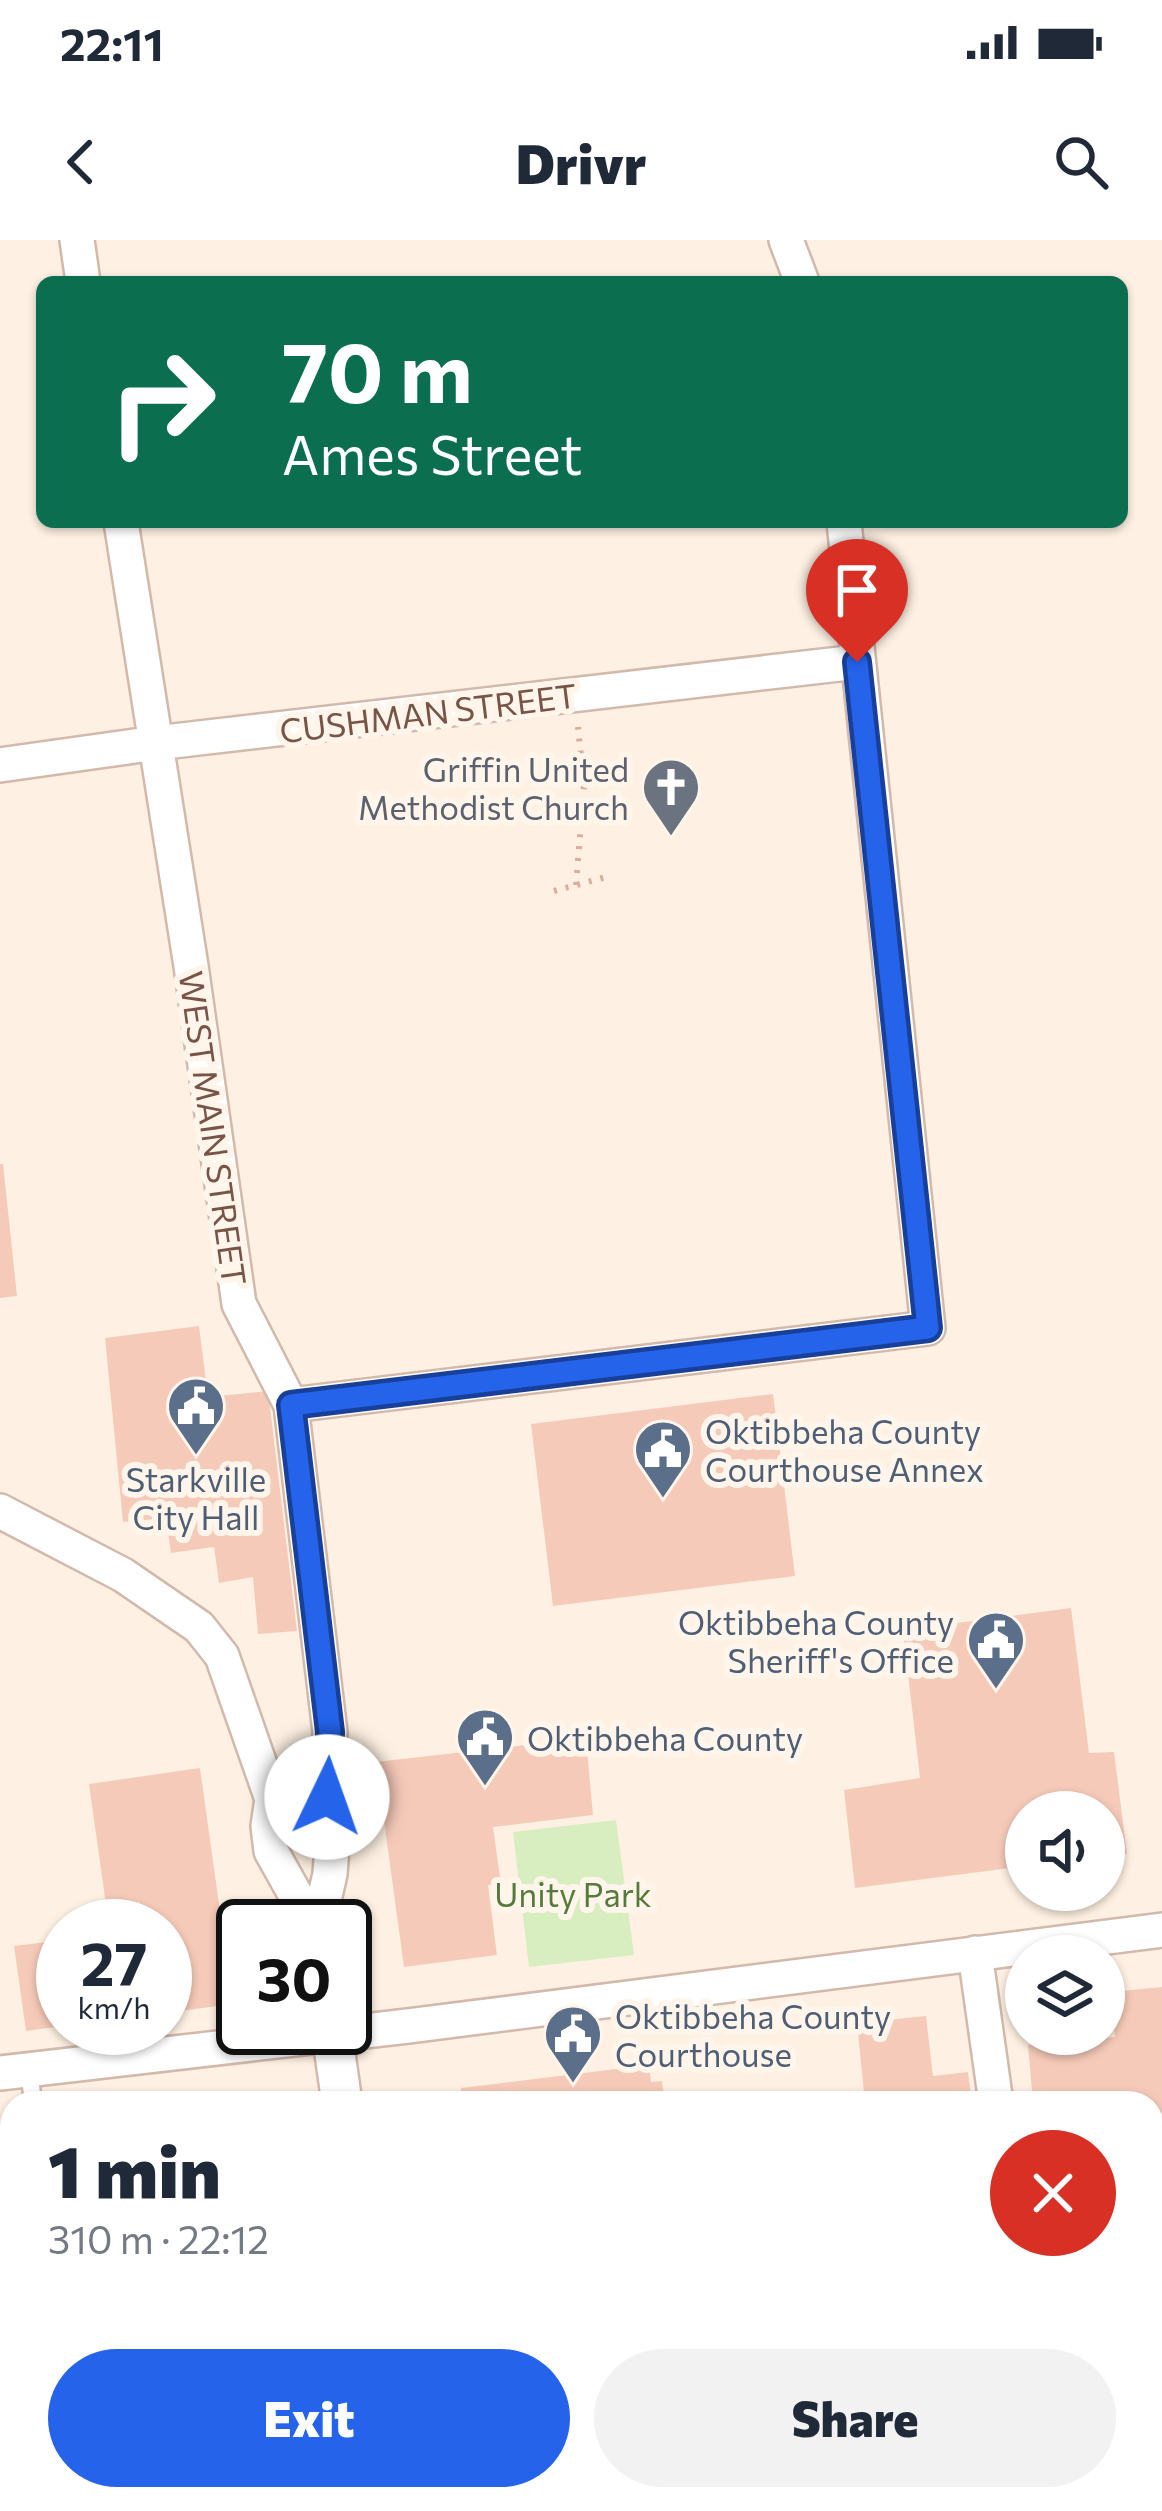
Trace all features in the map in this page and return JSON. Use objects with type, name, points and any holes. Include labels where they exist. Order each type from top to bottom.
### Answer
[{"type":"street","points":[[77,240],[82,276]]},
{"type":"street","points":[[786,240],[800,276]]},
{"type":"street","name":"WEST MAIN STREET","points":[[122,528],[239,1304],[291,1405],[330,1732],[327,1797],[334,1819],[330,1874],[323,1899]]},
{"type":"street","points":[[291,1405],[928,1328],[845,528]]},
{"type":"street","name":"CUSHMAN STREET","points":[[0,765],[857,662]]},
{"type":"street","points":[[0,1511],[123,1576],[199,1627],[222,1656],[272,1799],[268,1826],[272,1851],[300,1899]]},
{"type":"street","points":[[272,1799],[299,1789],[313,1789],[327,1797]]},
{"type":"street","points":[[372,2026],[1162,1930]]},
{"type":"street","points":[[975,1953],[994,2091]]},
{"type":"street","points":[[21,2082],[216,2050]]},
{"type":"street","points":[[335,2055],[340,2091]]},
{"type":"path","points":[[574,695],[584,786],[576,885]]},
{"type":"path","points":[[584,786],[613,781]]},
{"type":"path","points":[[554,891],[606,877]]},
{"type":"green space","name":"Unity Park","points":[[616,1820],[634,1955],[529,1967],[513,1832]]},
{"type":"building","points":[[0,1164],[17,1296],[0,1298]]},
{"type":"building","name":"Starkville City Hall","points":[[199,1326],[208,1397],[268,1391],[297,1631],[258,1634],[253,1577],[219,1583],[214,1547],[171,1553],[166,1518],[123,1522],[105,1338]]},
{"type":"building","name":"Oktibbeha County Courthouse Annex","points":[[773,1394],[795,1576],[553,1606],[531,1424]]},
{"type":"building","name":"Oktibbeha County Sheriff's Office","points":[[1071,1608],[1089,1753],[1114,1752],[1119,1791],[1005,1791],[1005,1869],[855,1888],[844,1790],[920,1778],[903,1630]]},
{"type":"building","points":[[586,1738],[593,1815],[493,1827],[501,1884],[488,1885],[497,1955],[404,1967],[376,1762]]},
{"type":"building","points":[[200,1768],[218,1899],[216,2006],[192,2009],[192,1899],[105,1899],[89,1784]]},
{"type":"building","points":[[36,1943],[36,2030],[26,2031],[14,1946]]},
{"type":"building","points":[[1162,1987],[1162,2091],[1032,2091],[1029,2055],[1125,2055],[1125,1991]]},
{"type":"building","points":[[926,2016],[933,2076],[968,2072],[970,2091],[864,2091],[857,2023]]},
{"type":"building","points":[[649,2065],[651,2082],[662,2081],[663,2091],[461,2091]]},
{"type":"place","name":"Griffin United Methodist Church","points":[[671,838]]},
{"type":"place","name":"Starkville City Hall","points":[[196,1457]]},
{"type":"place","name":"Oktibbeha County Courthouse Annex","points":[[663,1500]]},
{"type":"place","name":"Oktibbeha County Sheriff's Office","points":[[996,1691]]},
{"type":"place","name":"Oktibbeha County","points":[[485,1788]]},
{"type":"place","name":"Oktibbeha County Courthouse","points":[[573,2085]]},
{"type":"route","points":[[327,1797],[330,1732],[291,1405],[928,1328],[857,662]]}]
